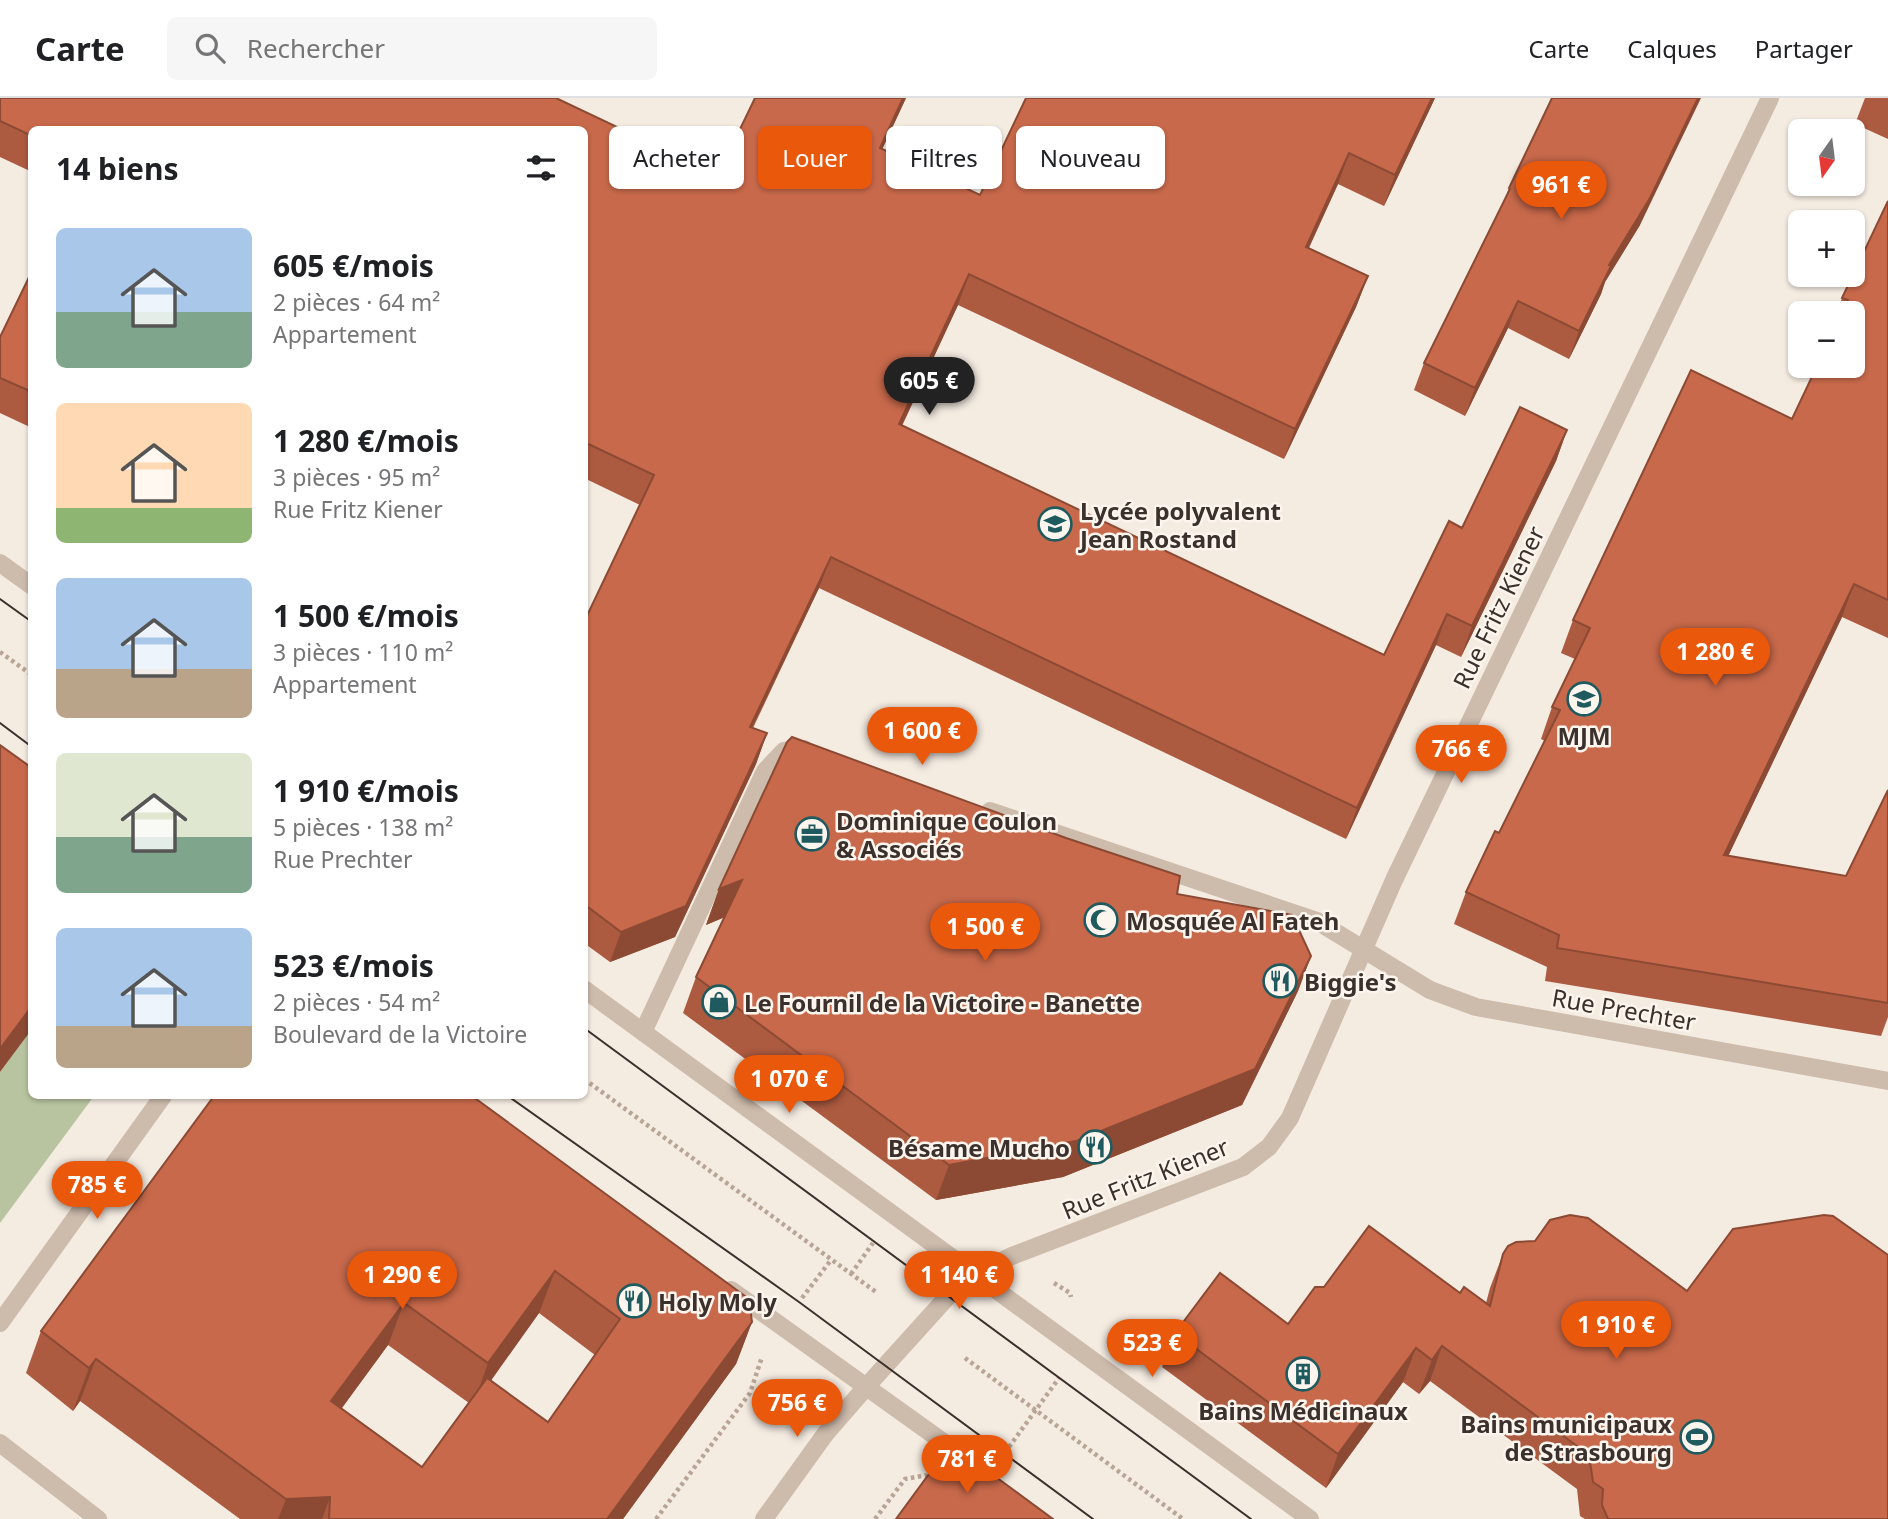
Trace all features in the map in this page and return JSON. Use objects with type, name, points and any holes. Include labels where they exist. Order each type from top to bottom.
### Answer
[{"type":"street","name":"Rue Fritz Kiener","points":[[970,1272],[982,1270],[1243,1167],[1269,1147],[1290,1118],[1400,867],[1770,98]]},
{"type":"street","points":[[0,563],[28,583]]},
{"type":"street","points":[[643,1032],[765,771],[784,751],[807,749],[820,753]]},
{"type":"street","name":"Rue Prechter","points":[[977,806],[1317,921],[1430,990],[1476,1007],[1888,1082]]},
{"type":"street","points":[[588,992],[1310,1519]]},
{"type":"street","points":[[0,1323],[161,1099]]},
{"type":"street","points":[[764,1519],[826,1433],[970,1272]]},
{"type":"street","points":[[713,1277],[999,1482]]},
{"type":"street","points":[[0,1443],[98,1519]]},
{"type":"path","points":[[0,652],[28,672]]},
{"type":"path","points":[[588,1082],[876,1292]]},
{"type":"path","points":[[656,1519],[750,1393],[761,1358],[781,1326],[831,1260]]},
{"type":"path","points":[[965,1358],[1183,1519]]},
{"type":"green space","points":[[28,1033],[28,1099],[92,1099],[0,1223],[0,1072]]},
{"type":"building","points":[[0,98],[556,98],[615,126],[609,126],[609,189],[744,189],[744,126],[742,126],[755,98],[903,98],[890,126],[886,126],[886,135],[880,148],[886,151],[886,189],[967,189],[980,195],[983,189],[1002,189],[1002,149],[1026,98],[1432,98],[1395,175],[1349,153],[1306,247],[1368,276],[1295,429],[969,274],[899,424],[1384,655],[1449,521],[1462,528],[1520,407],[1567,430],[1472,626],[1447,614],[1357,808],[831,557],[750,727],[767,733],[686,906],[621,932],[588,907],[588,614],[654,475],[588,444],[588,126],[28,126],[28,134],[0,121]]},
{"type":"building","points":[[1552,98],[1698,98],[1650,198],[1609,265],[1611,266],[1579,331],[1518,301],[1475,388],[1424,363]]},
{"type":"building","points":[[1888,201],[1888,600],[1854,584],[1724,855],[1846,876],[1888,790],[1888,1003],[1557,948],[1559,935],[1466,892],[1495,831],[1499,833],[1560,710],[1552,707],[1590,628],[1573,620],[1691,370],[1792,419],[1811,378],[1865,378],[1865,301],[1848,301],[1842,298],[1847,287],[1865,287],[1865,250]]},
{"type":"building","points":[[28,279],[28,390],[0,378],[0,337]]},
{"type":"building","points":[[792,737],[1066,838],[1180,876],[1177,894],[1292,915],[1311,956],[1255,1069],[1076,1141],[949,1165],[696,977],[742,880],[719,889],[787,742]]},
{"type":"building","points":[[0,745],[28,765],[28,1011],[0,1049]]},
{"type":"building","points":[[212,1099],[476,1099],[749,1299],[752,1322],[607,1519],[329,1519],[330,1497],[286,1499],[96,1359],[89,1368],[41,1331]],"holes":[[[555,1271],[620,1319],[548,1422],[487,1378],[422,1467],[331,1401],[404,1303],[488,1363]]]},
{"type":"building","name":"Bains municipaux de Strasbourg","points":[[1570,1215],[1588,1218],[1687,1291],[1733,1229],[1824,1215],[1833,1216],[1888,1255],[1888,1519],[1608,1519],[1602,1505],[1603,1489],[1593,1482],[1589,1455],[1442,1346],[1432,1360],[1416,1348],[1338,1454],[1175,1333],[1220,1273],[1288,1324],[1315,1287],[1324,1287],[1369,1226],[1460,1293],[1464,1287],[1490,1306],[1503,1254],[1508,1246],[1516,1242],[1535,1241],[1550,1220]]},
{"type":"building","points":[[966,1455],[1053,1519],[896,1519],[940,1459]]},
{"type":"tram line","points":[[0,599],[28,619]]},
{"type":"tram line","points":[[0,723],[28,744]]},
{"type":"tram line","points":[[588,1031],[1251,1519]]},
{"type":"tram line","points":[[512,1099],[799,1302],[1093,1519]]},
{"type":"place","name":"Lycée polyvalent Jean Rostand","points":[[1055,524]]},
{"type":"place","name":"MJM","points":[[1584,699]]},
{"type":"place","name":"Dominique Coulon & Associés","points":[[812,834]]},
{"type":"place","name":"Mosquée Al Fateh","points":[[1101,920]]},
{"type":"place","name":"Biggie's","points":[[1280,981]]},
{"type":"place","name":"Le Fournil de la Victoire - Banette","points":[[719,1002]]},
{"type":"place","name":"Bésame Mucho","points":[[1095,1147]]},
{"type":"place","name":"Holy Moly","points":[[634,1301]]},
{"type":"place","name":"Bains Médicinaux","points":[[1303,1374]]},
{"type":"place","name":"Bains municipaux de Strasbourg","points":[[1697,1437]]}]
